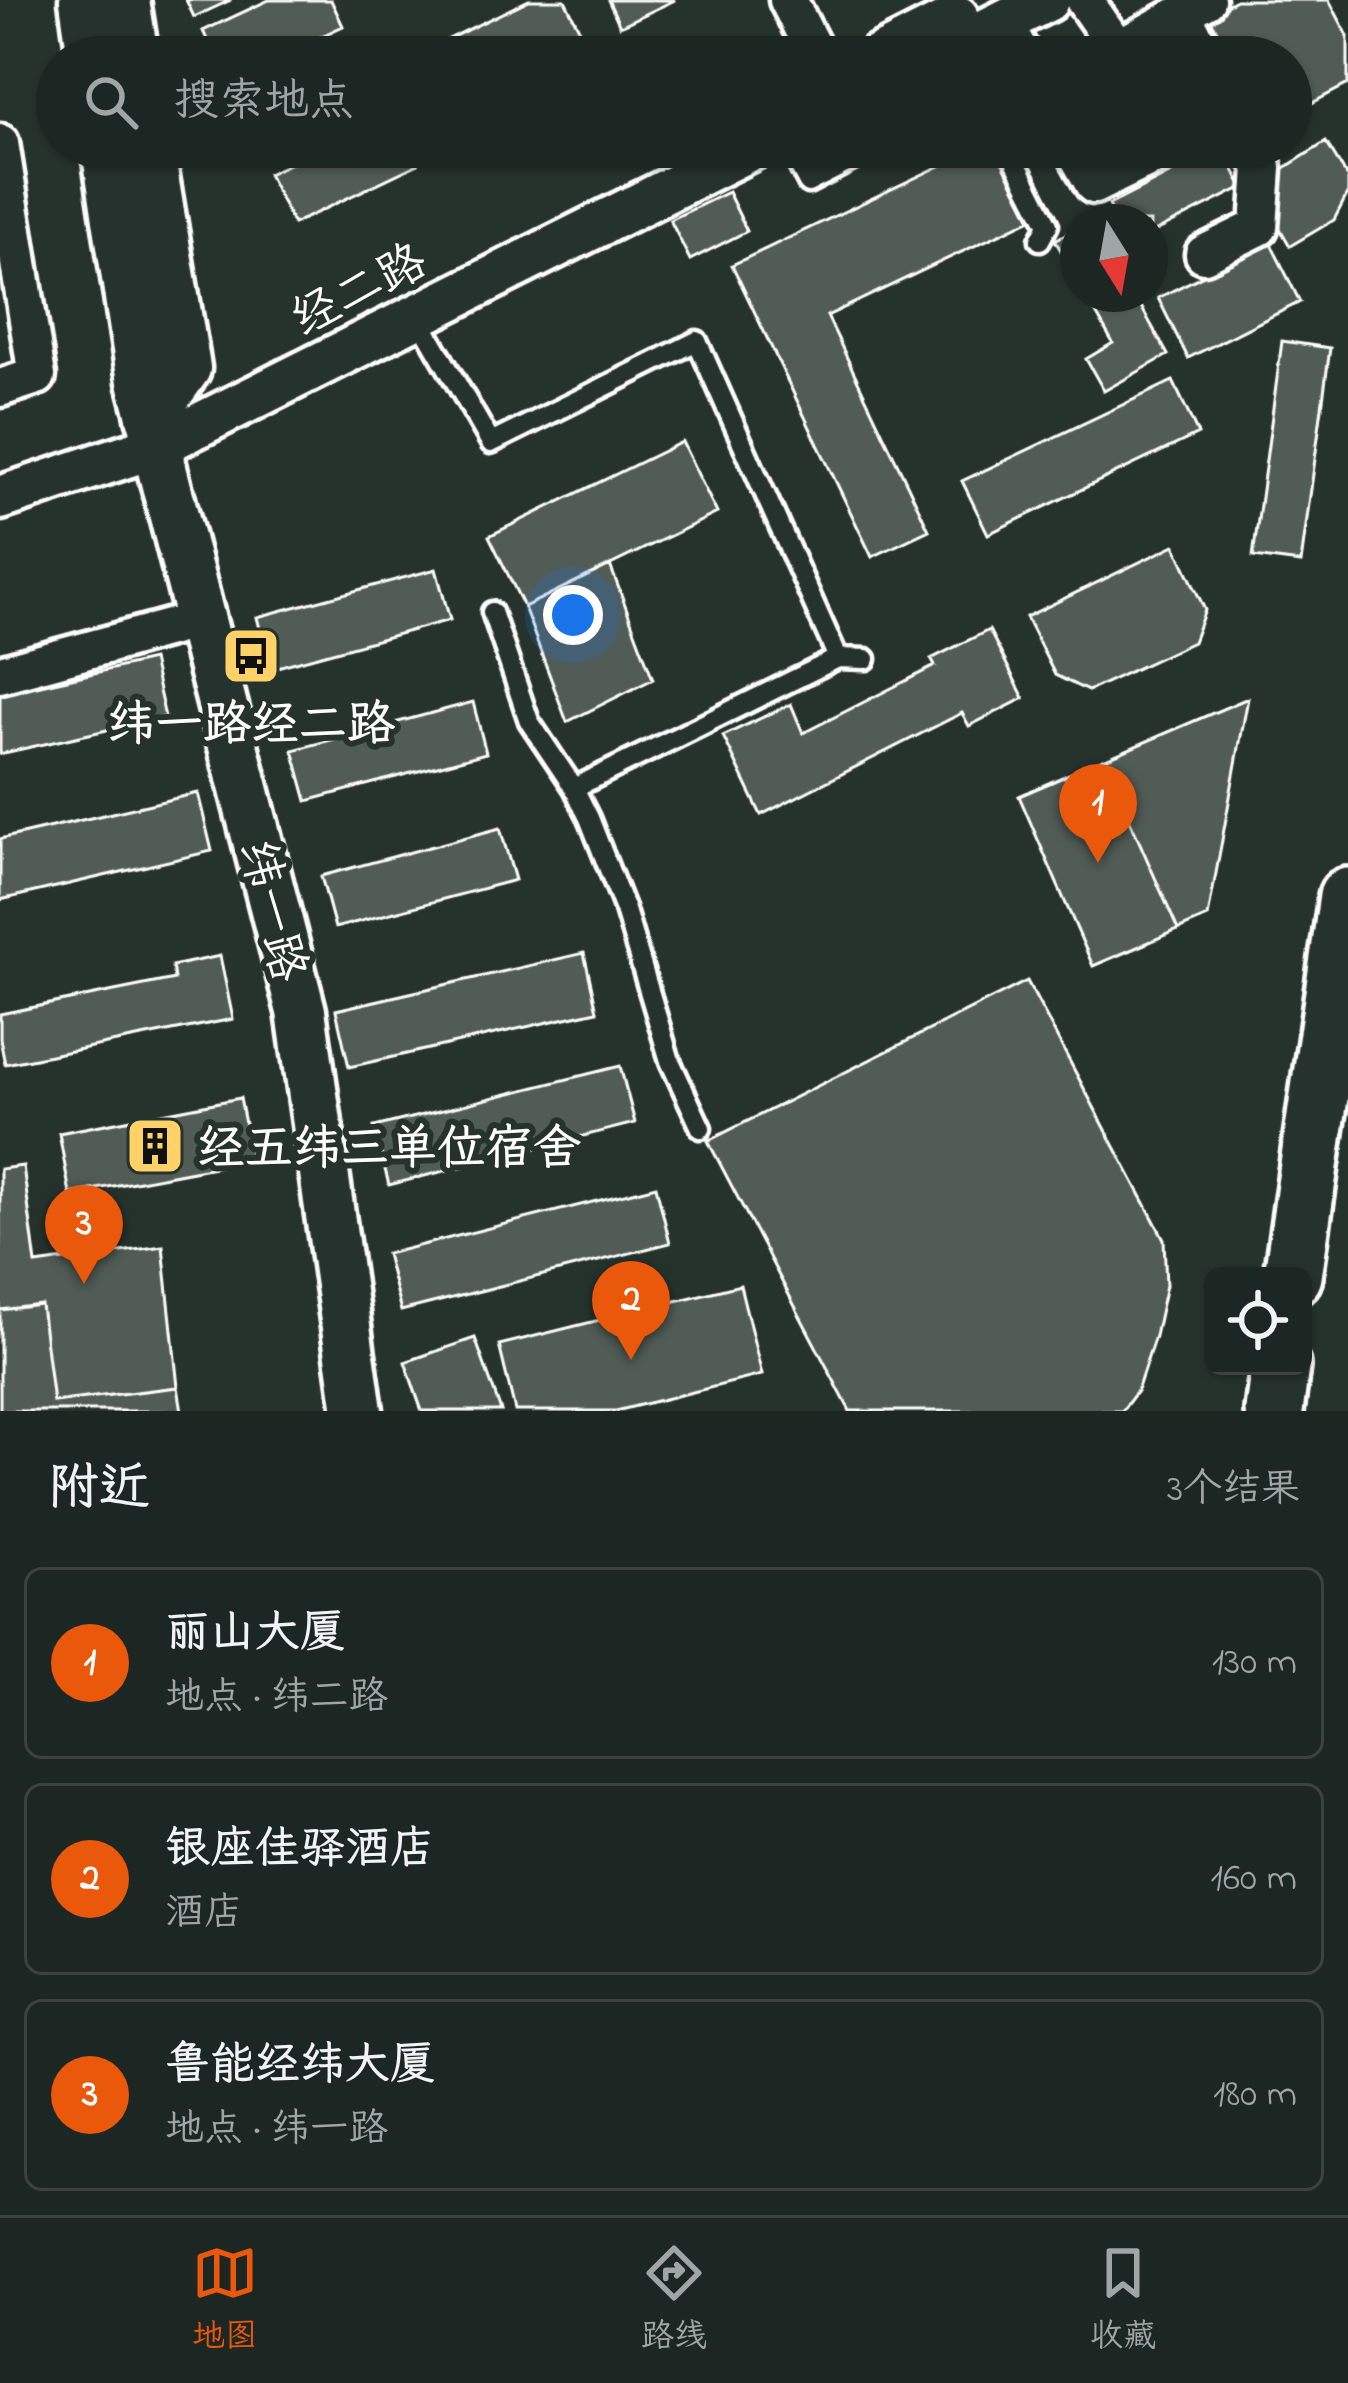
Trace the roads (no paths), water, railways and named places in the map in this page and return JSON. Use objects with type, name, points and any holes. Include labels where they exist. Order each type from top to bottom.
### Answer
[{"type":"highway","points":[[1294,1267],[1348,897]]},
{"type":"highway","points":[[1274,1411],[1279,1375]]},
{"type":"main road","points":[[84,0],[89,36]]},
{"type":"main road","points":[[124,0],[130,36]]},
{"type":"main road","name":"纬一路","points":[[109,168],[142,381],[161,466],[301,1011],[358,1411]]},
{"type":"main road","points":[[153,168],[186,368],[155,431]]},
{"type":"street","points":[[788,0],[806,36]]},
{"type":"street","points":[[964,36],[1005,26],[1047,0]]},
{"type":"street","points":[[1084,0],[1109,36]]},
{"type":"street","points":[[1141,36],[1194,6],[1200,36]]},
{"type":"street","points":[[0,143],[37,376],[0,388]]},
{"type":"street","name":"经二路","points":[[0,467],[155,431],[658,168]]},
{"type":"street","name":"经二路","points":[[0,498],[418,315],[712,168]]},
{"type":"street","points":[[1085,168],[1094,185],[1129,168]]},
{"type":"street","points":[[1204,254],[1259,226],[1263,168]]},
{"type":"street","points":[[0,674],[202,619]]},
{"type":"lane","points":[[800,168],[808,183],[837,168]]},
{"type":"lane","points":[[1019,168],[1048,225],[1040,240]]},
{"type":"lane","points":[[418,315],[491,443],[697,341],[838,658]]},
{"type":"lane","points":[[492,611],[529,722],[589,818],[625,910],[670,1061],[701,1128]]},
{"type":"lane","points":[[574,788],[838,658],[866,658]]},
{"type":"place","name":"纬一路经二路","points":[[251,656]]},
{"type":"place","name":"丽山大厦","points":[[1098,863]]},
{"type":"place","name":"经五纬三单位宿舍","points":[[155,1146]]},
{"type":"place","name":"鲁能经纬大厦","points":[[84,1284]]},
{"type":"place","name":"银座佳驿酒店","points":[[631,1360]]}]
